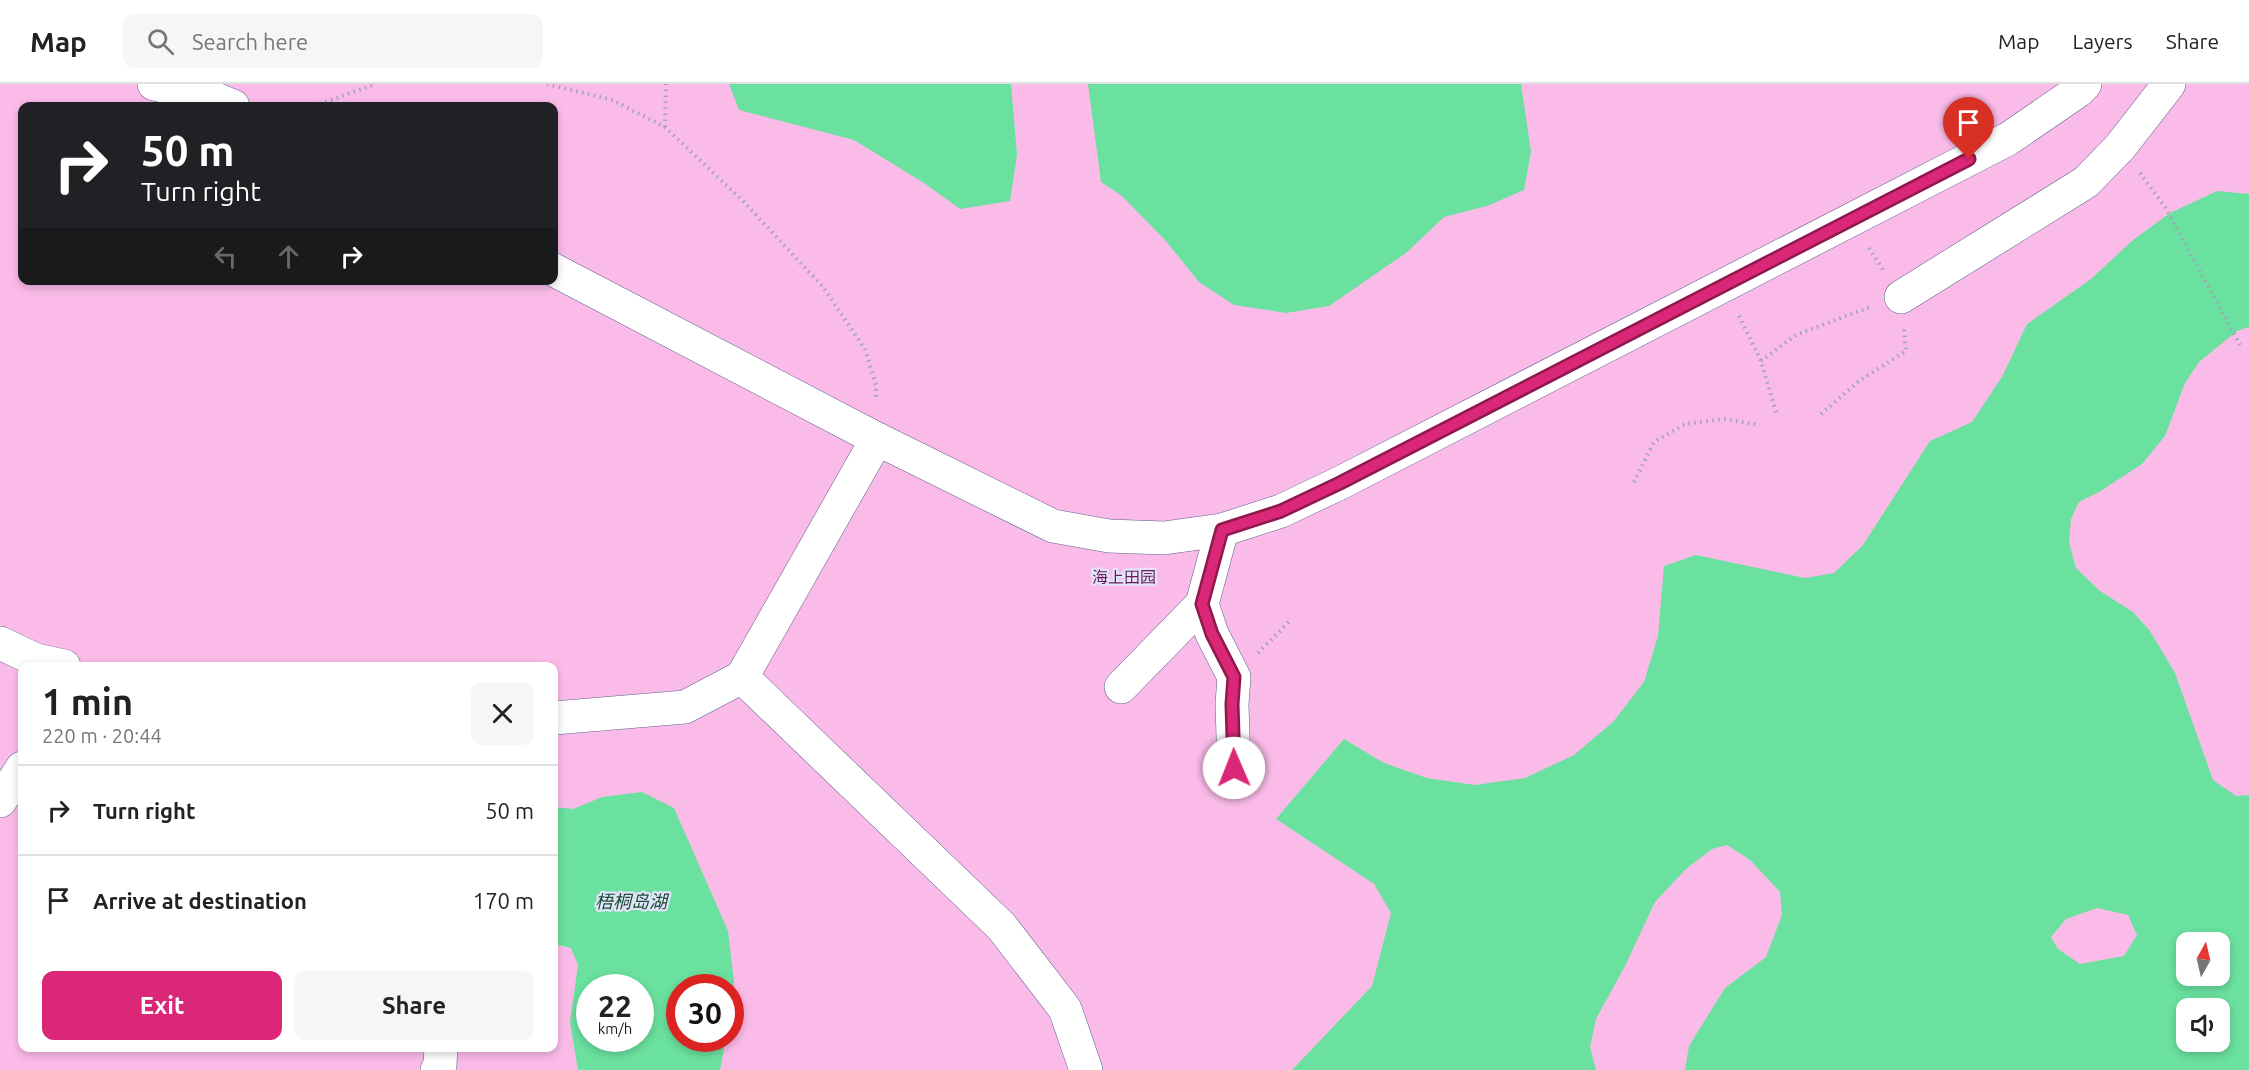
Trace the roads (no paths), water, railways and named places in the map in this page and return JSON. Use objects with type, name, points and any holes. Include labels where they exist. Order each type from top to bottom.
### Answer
[{"type":"street","points":[[154,84],[223,102]]},
{"type":"street","points":[[558,272],[877,439],[1053,526],[1109,536],[1164,538],[1222,530],[1281,511],[1340,483],[2008,139],[2085,84]]},
{"type":"street","points":[[1901,297],[2086,182],[2120,147],[2169,84]]},
{"type":"street","points":[[558,718],[685,706],[742,677],[877,439]]},
{"type":"street","points":[[1121,687],[1202,604],[1222,530]]},
{"type":"street","points":[[1202,604],[1212,634],[1234,677],[1232,704],[1234,768]]},
{"type":"street","points":[[0,643],[45,662]]},
{"type":"street","points":[[742,677],[1002,927],[1065,1009],[1086,1070]]},
{"type":"street","points":[[0,801],[18,774]]},
{"type":"street","points":[[437,1070],[440,1065],[441,1052]]},
{"type":"water","points":[[729,84],[1011,84],[1017,155],[1010,201],[960,209],[924,183],[854,140],[739,110]]},
{"type":"water","points":[[1088,84],[1521,84],[1531,152],[1524,190],[1487,206],[1444,217],[1406,253],[1329,306],[1286,313],[1234,305],[1199,282],[1165,240],[1122,196],[1101,182]]},
{"type":"water","points":[[2217,191],[2249,194],[2249,327],[2237,331],[2199,362],[2185,383],[2165,436],[2142,464],[2079,502],[2071,519],[2069,542],[2076,568],[2100,591],[2133,612],[2150,631],[2175,673],[2213,780],[2236,796],[2249,795],[2249,1070],[1685,1070],[1689,1046],[1725,988],[1766,957],[1782,915],[1780,892],[1750,860],[1727,845],[1712,849],[1686,869],[1655,902],[1625,966],[1596,1019],[1590,1047],[1596,1070],[1292,1070],[1372,986],[1391,913],[1374,884],[1276,819],[1344,739],[1384,763],[1427,778],[1475,785],[1525,778],[1574,755],[1613,722],[1644,682],[1658,636],[1664,566],[1696,555],[1805,578],[1834,573],[1863,545],[1930,441],[1972,422],[2003,375],[2027,324],[2091,279],[2133,240],[2170,213]],"holes":[[[2097,908],[2128,915],[2137,935],[2124,956],[2080,964],[2058,949],[2051,937],[2066,919]]]},
{"type":"water","name":"梧桐岛湖","points":[[642,792],[674,808],[728,931],[733,974],[666,974],[666,1052],[723,1052],[720,1070],[578,1070],[570,1022],[576,979],[576,1052],[654,1052],[654,974],[577,974],[578,965],[571,948],[558,945],[558,807],[573,809],[602,797]]},
{"type":"park label","name":"海上田园","points":[[1124,577]]}]
